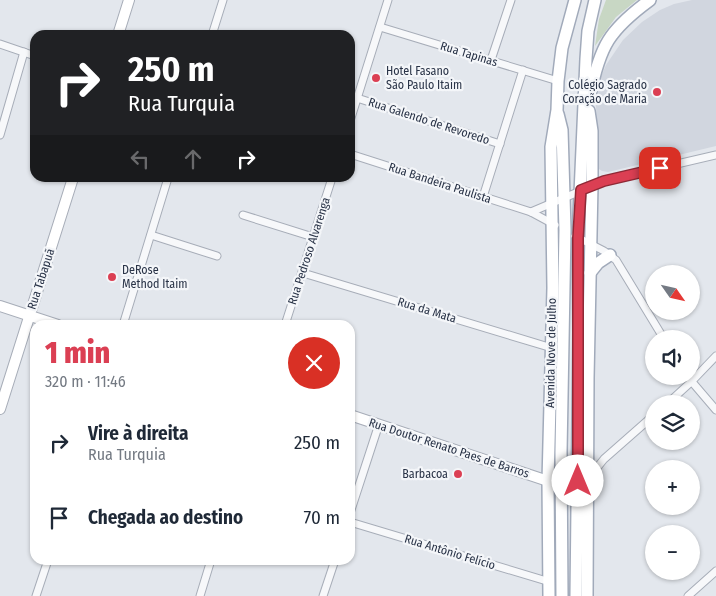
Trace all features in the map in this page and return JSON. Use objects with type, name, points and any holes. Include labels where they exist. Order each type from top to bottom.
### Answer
[{"type":"main road","name":"Avenida Nove de Julho","points":[[550,596],[548,481],[552,348],[553,224],[551,148],[557,110],[562,48],[575,0]]},
{"type":"main road","points":[[587,596],[578,238],[587,103],[588,31],[595,0]]},
{"type":"main road","points":[[576,596],[583,480],[588,462],[592,131],[587,103],[596,67],[608,40],[628,16],[650,0]]},
{"type":"main road","name":"Avenida Nove de Julho","points":[[557,110],[562,130],[565,230],[561,484],[562,596]]},
{"type":"main road","points":[[590,273],[598,262],[610,255]]},
{"type":"street","points":[[120,30],[129,0]]},
{"type":"street","points":[[214,30],[223,0]]},
{"type":"street","points":[[355,105],[388,0]]},
{"type":"street","points":[[490,60],[511,0]]},
{"type":"street","name":"Rua Tapinas","points":[[380,27],[558,81]]},
{"type":"street","points":[[0,44],[30,54]]},
{"type":"street","points":[[0,135],[24,52]]},
{"type":"street","points":[[483,197],[523,70]]},
{"type":"street","name":"Rua Galendo de Revoredo","points":[[357,98],[500,144]]},
{"type":"street","points":[[531,212],[592,185],[716,155]]},
{"type":"street","name":"Rua Bandeira Paulista","points":[[355,156],[531,212],[590,243],[610,255],[622,268],[659,330]]},
{"type":"street","name":"Rua Tabapuã","points":[[0,409],[72,182]]},
{"type":"street","points":[[125,320],[167,182]]},
{"type":"street","name":"Rua Pedroso Alvarenga","points":[[287,320],[331,182]]},
{"type":"street","points":[[243,216],[313,237]]},
{"type":"street","points":[[151,235],[217,256]]},
{"type":"street","name":"Rua da Mata","points":[[302,273],[552,348]]},
{"type":"street","points":[[0,306],[44,320]]},
{"type":"street","points":[[700,370],[716,356]]},
{"type":"street","points":[[675,395],[684,385]]},
{"type":"street","points":[[694,385],[716,410]]},
{"type":"street","name":"Rua Doutor Renato Paes de Barros","points":[[355,417],[548,481],[567,484],[583,480]]},
{"type":"street","points":[[583,480],[645,423]]},
{"type":"street","points":[[355,498],[379,424]]},
{"type":"street","points":[[588,462],[604,459]]},
{"type":"street","name":"Rua Antônio Felício","points":[[355,524],[550,582]]},
{"type":"street","points":[[36,596],[46,565]]},
{"type":"street","points":[[200,596],[209,565]]},
{"type":"street","points":[[323,596],[333,565]]},
{"type":"street","points":[[688,596],[716,571]]},
{"type":"shaded area","name":"Colégio Sagrado Coração de Maria","points":[[692,0],[716,0],[716,146],[608,172],[602,171],[599,169],[596,106],[600,79],[606,65],[623,40],[642,22],[660,10],[674,4]]},
{"type":"green space","points":[[606,0],[637,0],[616,17],[595,46],[599,19]]},
{"type":"place","name":"Hotel Fasano São Paulo Itaim","points":[[376,78]]},
{"type":"place","name":"Colégio Sagrado Coração de Maria","points":[[657,92]]},
{"type":"place","name":"DeRose Method Itaim","points":[[112,277]]},
{"type":"place","name":"Barbacoa","points":[[458,474]]},
{"type":"route","points":[[578,481],[578,238],[581,190],[604,181],[660,168]]}]
